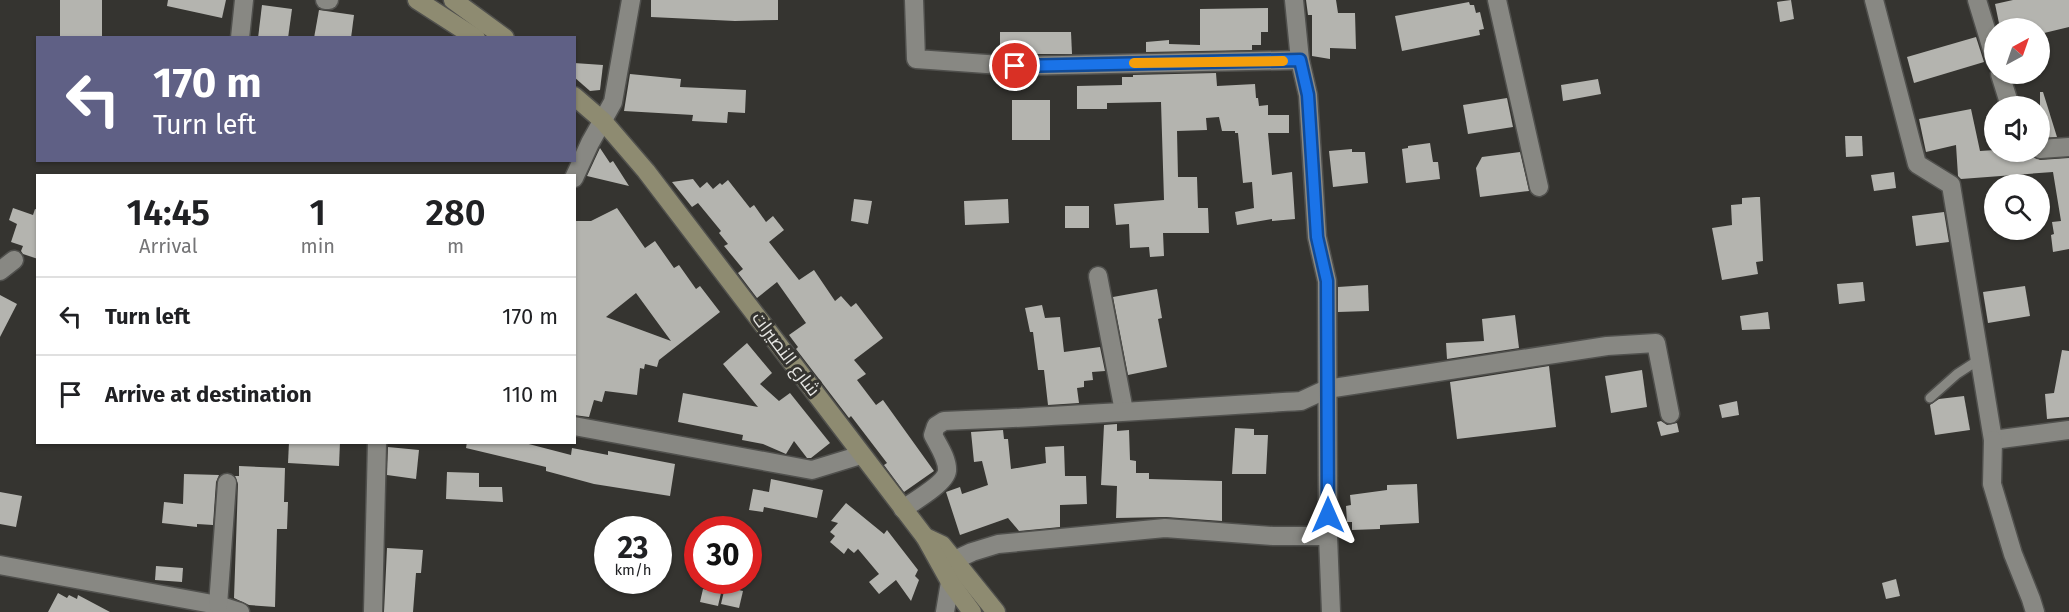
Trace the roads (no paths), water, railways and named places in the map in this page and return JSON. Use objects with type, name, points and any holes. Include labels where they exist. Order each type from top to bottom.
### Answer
[{"type":"main road","points":[[417,0],[473,36]]},
{"type":"main road","points":[[453,0],[502,36]]},
{"type":"main road","name":"شارع النصيرات","points":[[576,98],[603,121],[646,171],[949,569]]},
{"type":"main road","points":[[949,569],[972,612]]},
{"type":"main road","points":[[949,569],[996,612]]},
{"type":"street","points":[[240,36],[244,0]]},
{"type":"street","points":[[576,174],[613,102],[631,0]]},
{"type":"street","points":[[914,0],[916,59],[1015,66],[1300,60]]},
{"type":"street","points":[[1294,0],[1300,60],[1308,95],[1317,237],[1327,281],[1328,536],[1331,612]]},
{"type":"street","points":[[1497,0],[1539,187]]},
{"type":"street","points":[[1874,0],[1917,164],[1952,185],[1993,440],[1992,484],[2013,554],[2035,612]]},
{"type":"street","points":[[1977,0],[1984,23]]},
{"type":"street","points":[[2050,148],[2069,147]]},
{"type":"street","points":[[1098,276],[1124,411]]},
{"type":"street","points":[[903,509],[944,479],[947,471],[945,459],[933,435],[936,426],[944,421],[1057,417],[1301,401],[1327,389],[1607,346],[1656,343],[1670,414]]},
{"type":"street","points":[[576,426],[812,470],[861,455]]},
{"type":"street","points":[[1993,440],[2069,430]]},
{"type":"street","points":[[373,612],[377,444]]},
{"type":"street","points":[[219,605],[227,483]]},
{"type":"street","points":[[945,612],[949,569],[998,544],[1165,528],[1273,536],[1328,536]]},
{"type":"street","points":[[0,565],[219,605],[240,612]]},
{"type":"lane","points":[[1930,398],[1957,374],[1980,359]]}]
